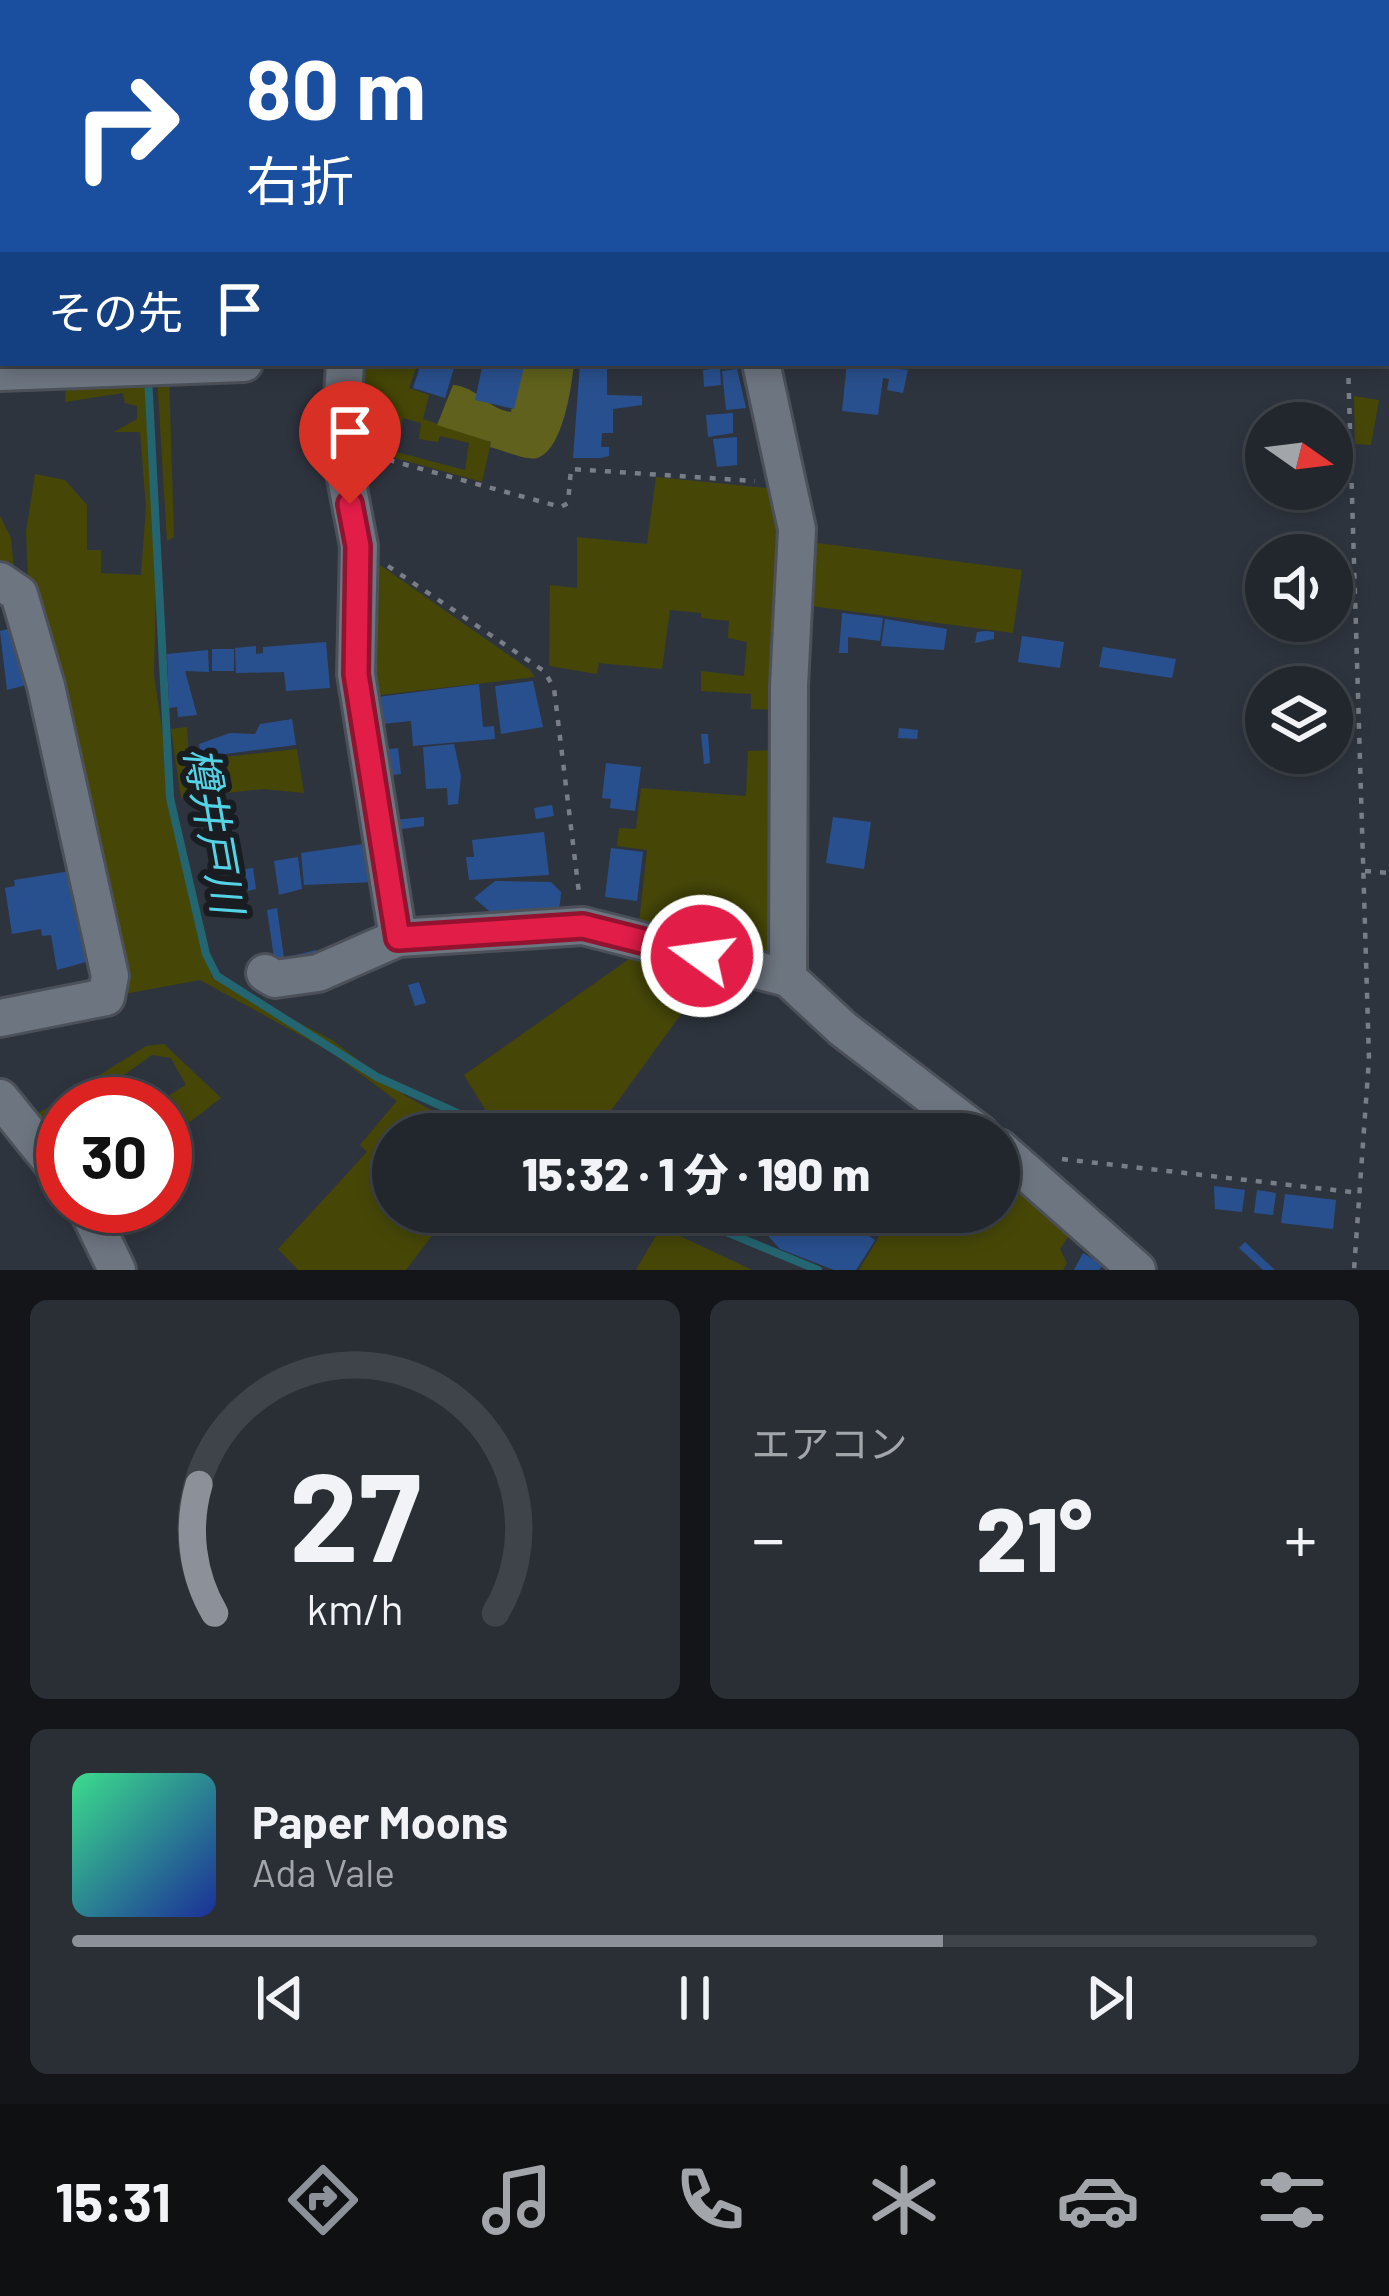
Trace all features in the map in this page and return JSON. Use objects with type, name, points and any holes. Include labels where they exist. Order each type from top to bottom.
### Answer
[{"type":"street","points":[[0,372],[198,366]]},
{"type":"street","points":[[345,366],[340,447],[358,546],[356,674],[398,938]]},
{"type":"street","points":[[762,366],[797,529],[789,686],[788,978]]},
{"type":"street","points":[[0,581],[19,594],[46,686],[110,976],[106,997],[0,1018]]},
{"type":"street","points":[[265,974],[275,979],[318,974],[398,938],[583,926],[788,978],[843,1029],[953,1113]]},
{"type":"street","points":[[0,1098],[36,1143]]},
{"type":"street","points":[[1020,1167],[1137,1270]]},
{"type":"street","points":[[99,1233],[117,1270]]},
{"type":"path","points":[[1348,366],[1369,1059],[1354,1270]]},
{"type":"path","points":[[340,447],[561,507],[568,503],[571,469],[789,485]]},
{"type":"path","points":[[358,546],[544,671],[554,688],[583,926]]},
{"type":"path","points":[[1364,871],[1389,873]]},
{"type":"path","points":[[1020,1149],[1360,1193]]},
{"type":"shaded area","points":[[358,366],[417,366],[409,388],[429,395],[423,419],[491,442],[482,482],[349,445]],"holes":[[[403,418],[421,423],[419,439],[438,442],[440,436],[469,443],[465,470],[396,452]]]},
{"type":"shaded area","points":[[519,366],[574,366],[560,431],[546,453],[537,458],[520,457],[437,425],[453,385],[511,412]]},
{"type":"shaded area","points":[[169,375],[174,537],[167,541],[157,376]]},
{"type":"shaded area","points":[[149,376],[158,494],[154,676],[173,801],[212,977],[332,1040],[436,1113],[387,1113],[397,1101],[331,1052],[200,980],[119,995],[0,569],[0,516],[11,538],[14,570],[28,576],[26,532],[35,474],[65,480],[87,505],[87,550],[101,550],[101,573],[141,575],[146,507],[140,432],[114,432],[137,419],[137,406],[125,403],[123,393],[65,402],[66,384]]},
{"type":"shaded area","points":[[1354,396],[1379,400],[1371,445],[1355,444]]},
{"type":"shaded area","points":[[656,477],[767,488],[780,495],[782,710],[751,709],[751,694],[701,691],[701,671],[744,676],[747,642],[728,638],[729,621],[701,618],[701,613],[670,610],[662,669],[599,663],[597,674],[549,666],[550,585],[577,588],[577,537],[647,544]]},
{"type":"shaded area","points":[[803,541],[1022,570],[1013,633],[804,605]]},
{"type":"shaded area","points":[[370,558],[530,670],[535,677],[363,697]]},
{"type":"shaded area","points":[[187,727],[189,761],[297,749],[304,793],[263,789],[181,798],[171,729]]},
{"type":"shaded area","points":[[782,750],[777,960],[638,932],[647,850],[617,846],[619,828],[636,829],[641,788],[746,796],[748,751]]},
{"type":"shaded area","points":[[645,948],[719,962],[609,1113],[487,1113],[464,1075]]},
{"type":"shaded area","points":[[164,1044],[221,1098],[192,1120],[192,1077],[182,1077],[171,1058],[152,1055],[121,1077],[96,1077],[146,1046]]},
{"type":"shaded area","points":[[36,1115],[36,1134],[26,1121]]},
{"type":"shaded area","points":[[372,1131],[372,1233],[434,1233],[406,1270],[298,1270],[278,1249],[367,1152],[360,1145]]},
{"type":"shaded area","points":[[1020,1179],[1075,1226],[1060,1249],[1067,1263],[1063,1270],[859,1270],[881,1233],[1020,1233]]},
{"type":"shaded area","points":[[658,1233],[674,1233],[753,1270],[636,1270]]},
{"type":"building","points":[[420,366],[454,368],[445,398],[413,388]]},
{"type":"building","points":[[482,366],[524,366],[514,409],[475,400]]},
{"type":"building","points":[[580,366],[607,366],[607,395],[642,396],[642,405],[613,409],[613,433],[602,433],[601,447],[609,447],[609,456],[573,458]]},
{"type":"building","points":[[847,366],[908,370],[903,393],[887,390],[889,379],[883,378],[878,415],[842,411]]},
{"type":"building","points":[[720,368],[721,385],[704,387],[703,370]]},
{"type":"building","points":[[737,369],[746,408],[726,410],[722,371]]},
{"type":"building","points":[[733,413],[733,433],[708,437],[706,415]]},
{"type":"building","points":[[737,437],[737,465],[717,467],[713,439]]},
{"type":"building","points":[[842,613],[883,618],[880,641],[848,637],[848,653],[839,653]]},
{"type":"building","points":[[885,619],[947,629],[944,650],[881,646]]},
{"type":"building","points":[[20,626],[34,683],[7,690],[0,631]]},
{"type":"building","points":[[977,632],[994,632],[994,639],[975,643]]},
{"type":"building","points":[[1022,636],[1064,642],[1060,668],[1018,662]]},
{"type":"building","points":[[326,642],[330,688],[286,691],[284,672],[236,673],[235,648],[256,646],[256,654],[263,653],[263,647]]},
{"type":"building","points":[[1103,647],[1176,659],[1172,678],[1099,667]]},
{"type":"building","points":[[212,649],[234,649],[234,671],[212,671]]},
{"type":"building","points":[[208,650],[209,672],[185,671],[197,715],[178,717],[177,707],[169,708],[167,654]]},
{"type":"building","points":[[533,681],[543,727],[501,734],[495,686]]},
{"type":"building","points":[[479,684],[483,727],[494,726],[495,739],[413,746],[411,721],[372,725],[370,698]]},
{"type":"building","points":[[292,719],[296,745],[201,757],[199,744],[230,733],[255,734],[260,724]]},
{"type":"building","points":[[899,728],[918,730],[917,739],[898,738]]},
{"type":"building","points":[[701,734],[708,734],[710,763],[704,764]]},
{"type":"building","points":[[454,744],[461,776],[458,804],[448,805],[447,788],[426,789],[423,747]]},
{"type":"building","points":[[398,748],[401,774],[377,777],[375,751]]},
{"type":"building","points":[[606,763],[641,767],[635,811],[610,808],[611,799],[602,798]]},
{"type":"building","points":[[552,805],[554,816],[536,819],[534,808]]},
{"type":"building","points":[[424,817],[424,826],[395,830],[394,820]]},
{"type":"building","points":[[833,817],[871,822],[864,869],[826,863]]},
{"type":"building","points":[[544,832],[549,875],[469,880],[466,857],[474,857],[472,840]]},
{"type":"building","points":[[370,843],[376,882],[304,885],[301,853]]},
{"type":"building","points":[[611,848],[643,852],[637,901],[605,897]]},
{"type":"building","points":[[298,857],[302,889],[279,895],[274,861]]},
{"type":"building","points":[[253,868],[256,889],[248,891],[245,869]]},
{"type":"building","points":[[83,869],[97,959],[57,970],[51,935],[42,936],[41,929],[12,934],[5,888],[15,886],[14,880]]},
{"type":"building","points":[[495,881],[551,882],[561,892],[560,904],[557,910],[495,916],[474,898]]},
{"type":"building","points":[[277,908],[284,958],[316,950],[321,959],[276,971],[267,910]]},
{"type":"building","points":[[419,982],[426,1003],[415,1006],[408,985]]},
{"type":"building","points":[[1214,1186],[1245,1190],[1242,1212],[1215,1209]]},
{"type":"building","points":[[1257,1190],[1276,1193],[1273,1215],[1254,1213]]},
{"type":"building","points":[[1285,1194],[1336,1200],[1333,1229],[1281,1223]]},
{"type":"building","points":[[771,1233],[864,1233],[875,1240],[856,1270],[834,1270],[780,1249],[769,1237]]},
{"type":"building","points":[[1245,1242],[1275,1270],[1263,1270],[1239,1248]]},
{"type":"building","points":[[1083,1253],[1103,1265],[1099,1270],[1074,1270]]},
{"type":"waterway","name":"樽井戸川","points":[[148,376],[170,798],[206,954],[217,976],[377,1077],[457,1113]]},
{"type":"waterway","name":"樽井戸川","points":[[729,1233],[818,1270]]},
{"type":"route","points":[[350,504],[358,546],[356,674],[398,938],[583,926],[702,956]]}]
